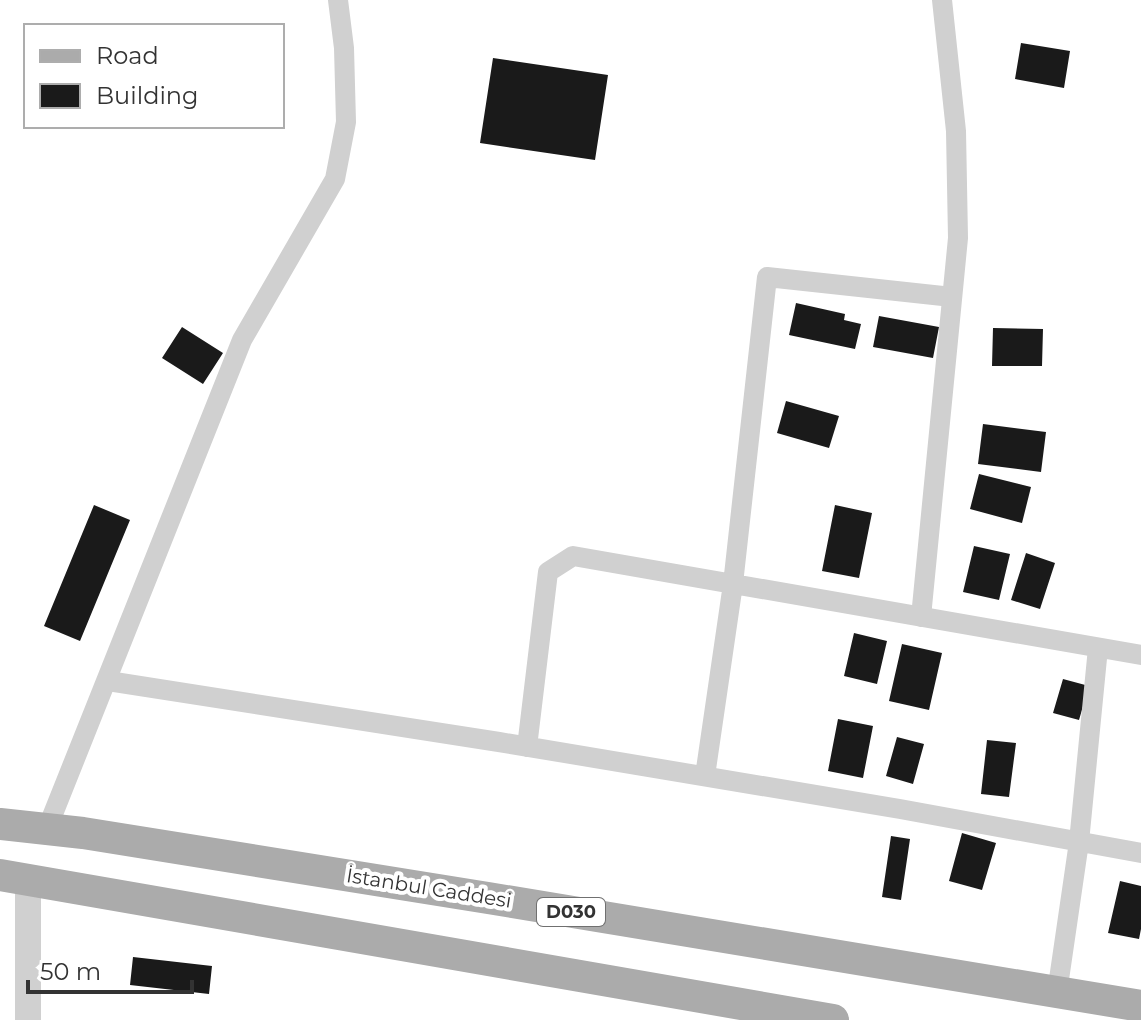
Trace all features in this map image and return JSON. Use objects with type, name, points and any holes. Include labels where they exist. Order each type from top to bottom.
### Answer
[{"type":"main road","name":"İstanbul Caddesi","points":[[0,824],[488,898],[1141,1006]]},
{"type":"main road","points":[[14,878],[833,1020]]},
{"type":"street","points":[[47,829],[242,340],[335,179],[346,122],[344,48],[338,0]]},
{"type":"street","points":[[921,617],[958,238],[956,131],[942,0]]},
{"type":"street","points":[[705,776],[733,584],[767,277],[952,297]]},
{"type":"street","points":[[527,747],[548,572],[573,556],[1141,655]]},
{"type":"street","points":[[1057,993],[1079,842],[1098,648]]},
{"type":"street","points":[[108,681],[705,776],[1141,853]]},
{"type":"street","points":[[14,878],[28,1020]]},
{"type":"building","points":[[1021,43],[1070,51],[1064,88],[1015,79]]},
{"type":"building","points":[[493,58],[608,75],[595,160],[480,143]]},
{"type":"building","points":[[796,303],[845,314],[844,320],[861,324],[855,349],[789,335]]},
{"type":"building","points":[[879,316],[939,327],[933,358],[873,347]]},
{"type":"building","points":[[182,327],[223,353],[203,384],[162,358]]},
{"type":"building","points":[[993,328],[1043,329],[1042,366],[992,366]]},
{"type":"building","points":[[786,401],[839,416],[829,448],[777,433]]},
{"type":"building","points":[[983,424],[1046,432],[1041,472],[978,464]]},
{"type":"building","points":[[979,474],[1031,487],[1022,523],[970,509]]},
{"type":"building","points":[[94,505],[130,520],[80,641],[44,626]]},
{"type":"building","points":[[835,505],[872,513],[859,578],[822,571]]},
{"type":"building","points":[[974,546],[1010,554],[999,600],[963,592]]},
{"type":"building","points":[[1026,553],[1055,563],[1040,609],[1011,600]]},
{"type":"building","points":[[854,633],[887,641],[877,684],[844,676]]},
{"type":"building","points":[[902,644],[942,653],[929,710],[889,701]]},
{"type":"building","points":[[1063,679],[1089,686],[1079,720],[1053,713]]},
{"type":"building","points":[[838,719],[873,726],[863,778],[828,771]]},
{"type":"building","points":[[897,737],[924,744],[913,784],[886,776]]},
{"type":"building","points":[[987,740],[1016,743],[1009,797],[981,794]]},
{"type":"building","points":[[962,833],[996,843],[982,890],[949,881]]},
{"type":"building","points":[[891,836],[910,839],[901,900],[882,897]]},
{"type":"building","points":[[1120,881],[1141,886],[1139,939],[1108,933]]},
{"type":"building","points":[[133,957],[212,966],[209,994],[130,985]]}]
